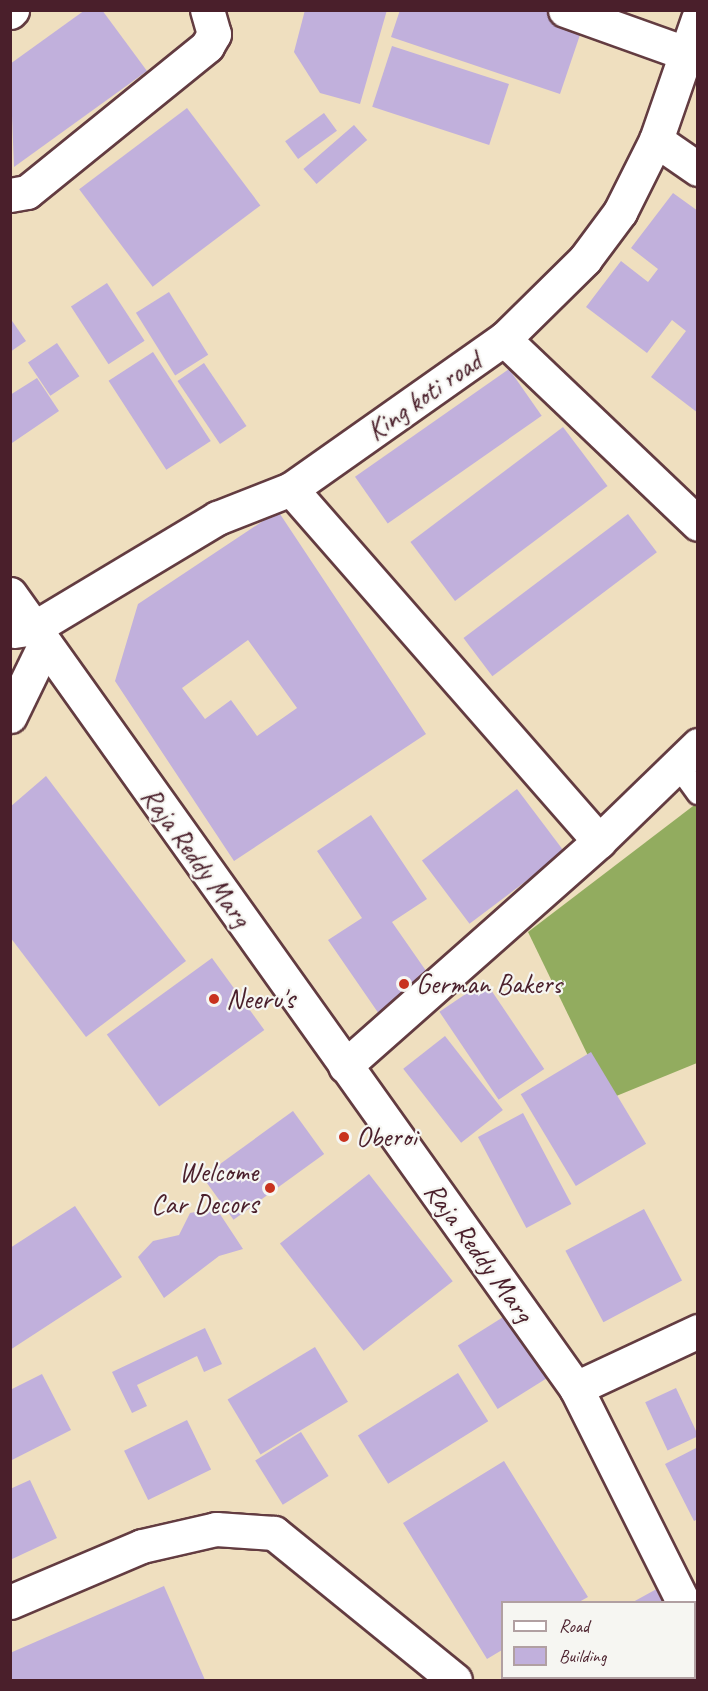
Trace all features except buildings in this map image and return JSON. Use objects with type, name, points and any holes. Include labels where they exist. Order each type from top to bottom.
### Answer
[{"type":"street","points":[[10,195],[27,192],[207,46],[214,34],[207,10]]},
{"type":"street","points":[[566,10],[685,53]]},
{"type":"street","name":"King koti road","points":[[30,635],[217,518],[291,489],[504,339],[585,259],[620,212],[656,140],[698,19]]},
{"type":"street","points":[[656,140],[698,169]]},
{"type":"street","points":[[504,339],[698,524]]},
{"type":"street","points":[[291,489],[599,841]]},
{"type":"street","name":"Raja Reddy Marg","points":[[10,594],[30,635],[345,1066],[576,1388],[682,1601]]},
{"type":"street","points":[[10,716],[30,635]]},
{"type":"street","points":[[345,1066],[599,841],[687,754]]},
{"type":"street","points":[[576,1388],[698,1331]]},
{"type":"street","points":[[10,1602],[142,1546],[216,1530],[274,1533],[455,1680]]},
{"type":"lane","points":[[687,754],[698,793]]},
{"type":"green space","points":[[697,803],[697,1063],[609,1099],[528,932]]},
{"type":"place","name":"German Bakers","points":[[404,984]]},
{"type":"place","name":"Neeru's","points":[[214,999]]},
{"type":"place","name":"Oberoi","points":[[344,1137]]},
{"type":"place","name":"Welcome Car Decors","points":[[270,1188]]}]
